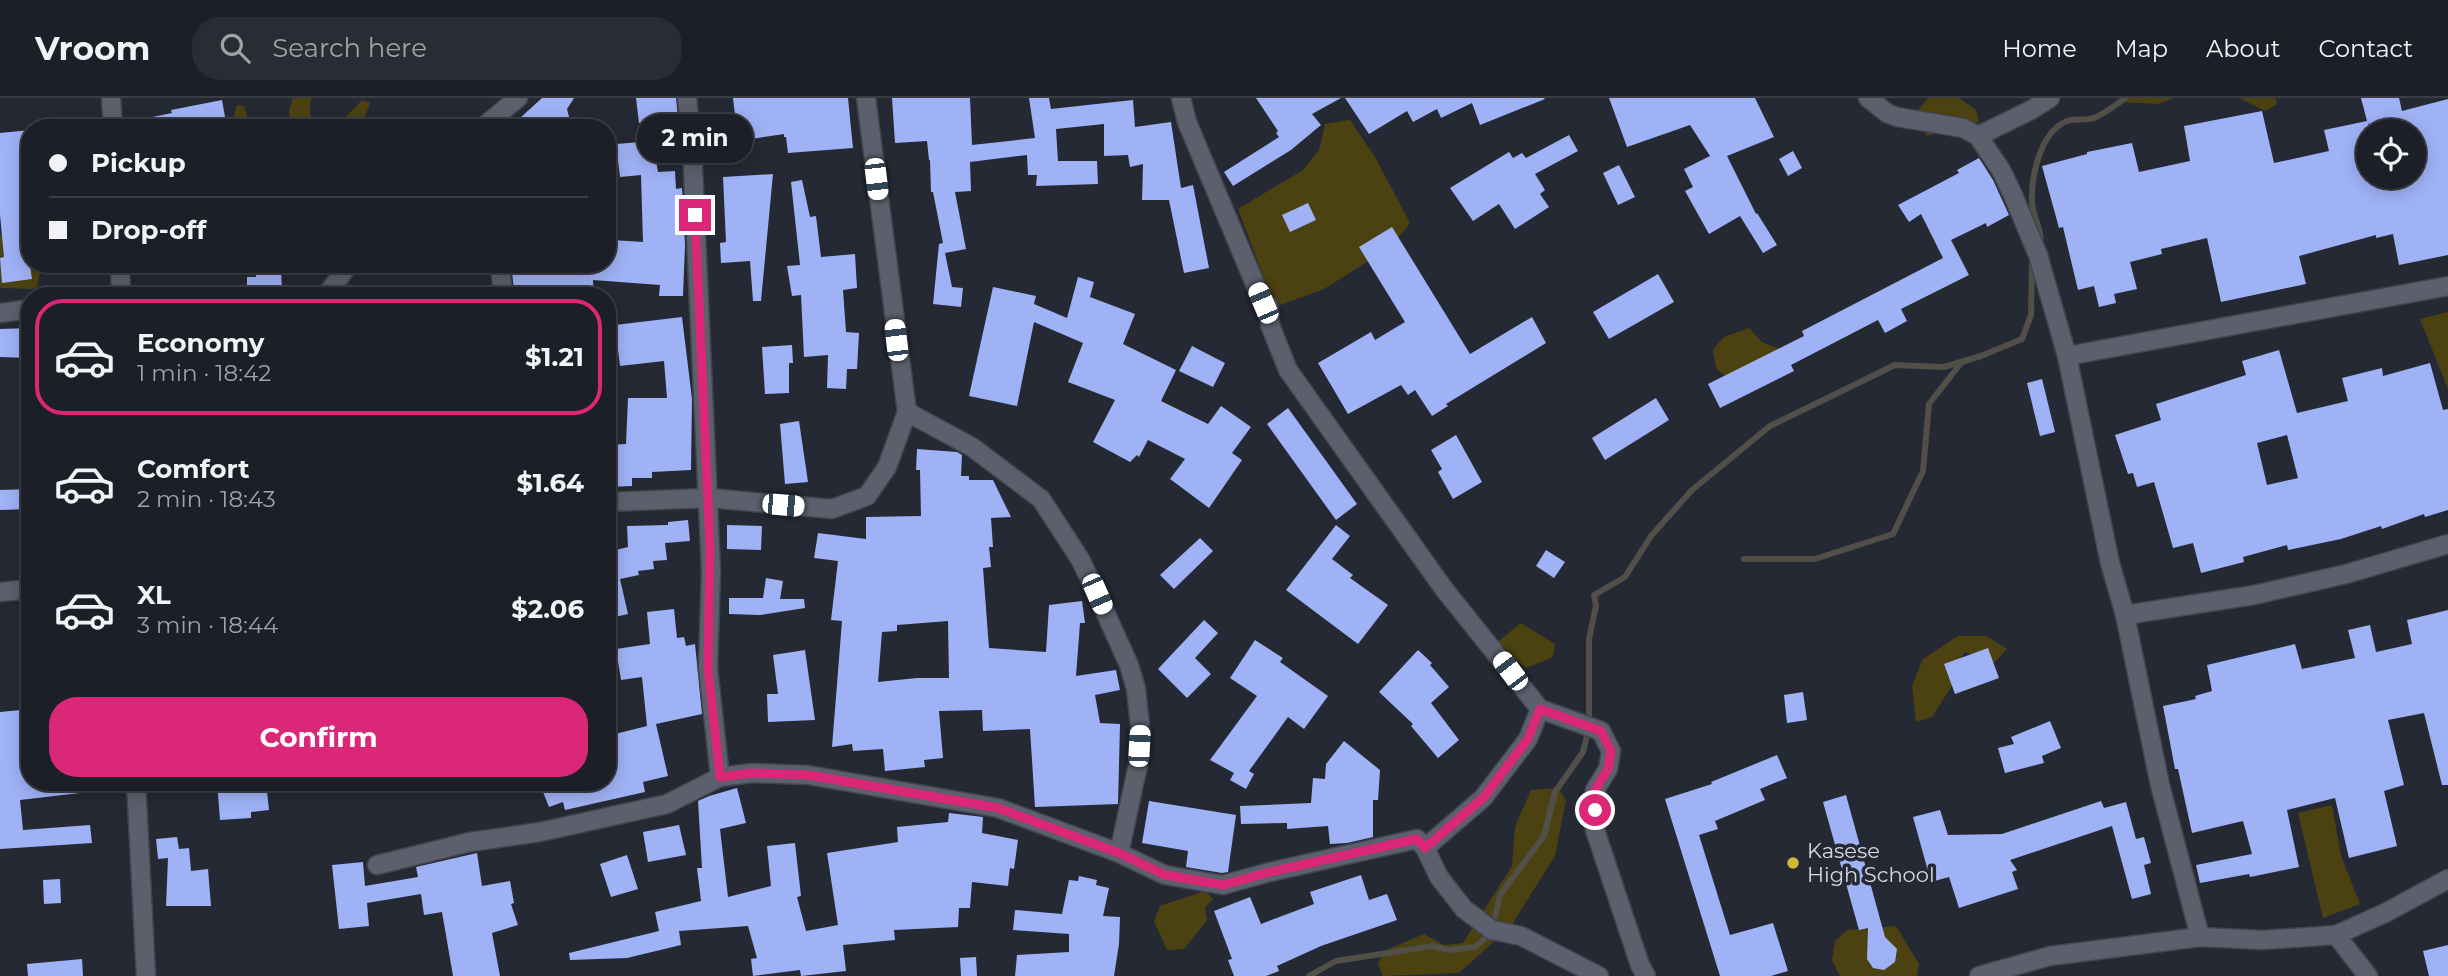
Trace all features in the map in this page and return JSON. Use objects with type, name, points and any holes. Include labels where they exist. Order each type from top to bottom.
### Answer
[{"type":"street","points":[[111,98],[112,119]]},
{"type":"street","points":[[494,119],[518,98]]},
{"type":"street","points":[[687,98],[692,146],[709,498],[711,571],[708,668],[720,777]]},
{"type":"street","points":[[616,502],[709,498],[832,509],[867,496],[887,467],[907,412],[866,98]]},
{"type":"street","points":[[1181,98],[1187,122],[1253,281],[1263,303],[1269,306],[1270,325],[1288,370],[1444,589],[1540,709],[1601,731],[1611,751],[1608,769],[1595,790],[1595,830],[1646,976]]},
{"type":"street","points":[[1868,98],[1887,113],[1897,117],[1963,128],[1978,136],[2001,170],[2038,255],[2067,356],[2160,785],[2200,937]]},
{"type":"street","points":[[1978,136],[2050,98]]},
{"type":"street","points":[[2067,356],[2448,286]]},
{"type":"street","points":[[0,313],[21,310]]},
{"type":"street","points":[[907,412],[972,447],[1041,499],[1080,559],[1097,594],[1129,665],[1136,689],[1140,726],[1138,765],[1119,853]]},
{"type":"street","points":[[2125,615],[2254,595],[2346,574],[2448,544]]},
{"type":"street","points":[[0,592],[21,590]]},
{"type":"street","points":[[1425,848],[1483,798],[1528,739],[1540,709]]},
{"type":"street","points":[[377,864],[470,842],[540,832],[667,804],[720,777],[752,773],[808,775],[998,808],[1119,853],[1165,875],[1223,885],[1417,839],[1425,848],[1439,877],[1464,909],[1492,930],[1521,936],[1599,976]]},
{"type":"street","points":[[136,791],[146,976]]},
{"type":"street","points":[[1979,976],[2050,956],[2200,937],[2263,940],[2336,934],[2385,913],[2448,879]]},
{"type":"street","points":[[2336,934],[2368,976]]},
{"type":"shaded area","points":[[293,98],[312,98],[310,115],[317,119],[290,119],[289,112]]},
{"type":"shaded area","points":[[1928,98],[1959,98],[1976,110],[1979,122],[1927,136],[1916,113]]},
{"type":"shaded area","points":[[2121,98],[2174,98],[2158,104],[2119,102]]},
{"type":"shaded area","points":[[2239,98],[2275,98],[2277,104],[2265,111]]},
{"type":"shaded area","points":[[362,100],[370,103],[364,119],[344,119]]},
{"type":"shaded area","points":[[237,105],[244,106],[248,119],[233,119]]},
{"type":"shaded area","points":[[1350,120],[1375,157],[1410,223],[1392,246],[1324,289],[1275,307],[1238,209],[1303,170],[1319,150],[1325,124]]},
{"type":"shaded area","points":[[21,226],[21,273],[40,273],[37,287],[0,288],[0,235]]},
{"type":"shaded area","points":[[2448,312],[2448,389],[2420,319]]},
{"type":"shaded area","points":[[1749,328],[1762,342],[1782,350],[1727,378],[1716,368],[1713,350],[1724,337]]},
{"type":"shaded area","points":[[1521,623],[1555,644],[1553,657],[1526,668],[1496,643]]},
{"type":"shaded area","points":[[1958,636],[1986,636],[2007,649],[1995,662],[1965,652],[1949,673],[1953,684],[1932,717],[1916,722],[1912,686],[1923,659]]},
{"type":"shaded area","points":[[1558,788],[1566,800],[1555,856],[1511,926],[1459,973],[1383,976],[1378,964],[1384,951],[1424,934],[1444,945],[1463,943],[1512,866],[1515,827],[1531,790]]},
{"type":"shaded area","points":[[2332,805],[2341,856],[2360,904],[2323,918],[2298,813]]},
{"type":"shaded area","points":[[1205,891],[1213,899],[1205,907],[1207,920],[1184,949],[1167,950],[1154,921],[1160,906]]},
{"type":"shaded area","points":[[1896,926],[1919,964],[1917,976],[1840,976],[1832,960],[1835,941],[1847,930]]},
{"type":"building","points":[[542,98],[574,98],[567,109],[570,119],[519,119]]},
{"type":"building","points":[[636,98],[676,98],[678,119],[639,123]]},
{"type":"building","points":[[733,98],[848,98],[853,148],[788,153],[784,134],[738,141]]},
{"type":"building","points":[[892,98],[970,98],[972,145],[1035,138],[1029,98],[1049,98],[1051,109],[1133,100],[1135,127],[1171,122],[1181,188],[1193,185],[1209,268],[1184,273],[1169,200],[1142,200],[1143,164],[1130,167],[1128,155],[1104,156],[1104,124],[1056,129],[1058,161],[1097,161],[1098,184],[1036,186],[1037,175],[1028,175],[1027,155],[970,162],[971,191],[955,192],[966,249],[945,253],[952,287],[963,288],[961,307],[933,304],[939,244],[943,243],[931,192],[927,141],[895,143]]},
{"type":"building","points":[[1256,98],[1341,98],[1312,114],[1321,125],[1291,150],[1233,186],[1224,172],[1279,137],[1276,133],[1278,131]]},
{"type":"building","points":[[1345,98],[1545,99],[1480,125],[1472,103],[1441,118],[1437,109],[1413,122],[1407,111],[1369,134]]},
{"type":"building","points":[[1609,98],[1755,98],[1774,137],[1727,156],[1756,214],[1777,245],[1763,253],[1740,216],[1709,234],[1685,191],[1693,187],[1684,169],[1710,156],[1690,125],[1627,147]]},
{"type":"building","points":[[2361,98],[2399,98],[2402,111],[2448,99],[2448,255],[2399,265],[2393,234],[2376,238],[2376,235],[2299,256],[2306,284],[2221,302],[2207,238],[2161,249],[2162,254],[2130,262],[2137,289],[2114,294],[2116,303],[2099,307],[2094,286],[2078,290],[2063,227],[2059,228],[2042,166],[2087,152],[2132,143],[2139,172],[2190,161],[2184,126],[2262,111],[2274,163],[2329,151],[2324,130],[2356,123],[2356,189],[2426,189],[2426,119],[2366,119]]},
{"type":"building","points":[[222,100],[225,119],[143,119],[172,113],[171,110]]},
{"type":"building","points":[[21,131],[21,273],[31,273],[32,279],[2,283],[0,258],[4,257],[0,215],[0,133]]},
{"type":"building","points":[[1569,135],[1578,151],[1535,174],[1545,190],[1540,194],[1549,207],[1515,229],[1499,204],[1473,221],[1450,188],[1509,152],[1513,158],[1522,153],[1526,158]]},
{"type":"building","points":[[653,141],[658,172],[675,171],[676,189],[682,188],[685,245],[683,296],[659,296],[660,285],[593,280],[593,287],[514,287],[512,273],[616,273],[616,240],[643,242],[641,175],[620,177],[616,144]]},
{"type":"building","points":[[1793,151],[1802,168],[1788,176],[1779,159]]},
{"type":"building","points":[[1979,158],[1993,180],[2009,215],[1987,227],[1986,223],[1951,240],[1969,275],[1901,309],[1907,321],[1885,333],[1878,320],[1791,365],[1794,371],[1720,408],[1708,384],[1804,336],[1802,331],[1943,258],[1921,214],[1909,222],[1898,205],[1959,173],[1957,170]]},
{"type":"building","points":[[1619,165],[1635,197],[1618,205],[1603,173]]},
{"type":"building","points":[[773,174],[761,301],[753,301],[750,261],[721,263],[720,243],[726,242],[723,177]]},
{"type":"building","points":[[802,180],[810,217],[816,216],[821,257],[855,254],[857,288],[843,290],[846,332],[859,333],[857,369],[847,369],[846,389],[827,388],[828,355],[804,357],[801,295],[792,296],[787,266],[800,265],[791,182]]},
{"type":"building","points":[[1308,203],[1316,220],[1290,232],[1282,215]]},
{"type":"building","points":[[1392,227],[1470,354],[1532,317],[1546,343],[1446,404],[1448,406],[1432,416],[1415,390],[1408,395],[1401,385],[1348,414],[1318,363],[1371,332],[1375,340],[1405,322],[1359,247]]},
{"type":"building","points":[[256,273],[281,273],[282,287],[247,287],[247,277],[256,277]]},
{"type":"building","points":[[1658,274],[1674,302],[1609,339],[1593,312]]},
{"type":"building","points":[[1078,277],[1094,282],[1090,297],[1135,314],[1123,344],[1176,370],[1161,401],[1208,424],[1221,406],[1251,427],[1232,453],[1242,460],[1209,508],[1170,479],[1185,459],[1148,440],[1139,457],[1137,455],[1130,462],[1093,442],[1115,400],[1068,382],[1083,343],[1034,322],[1017,406],[969,396],[993,287],[1036,296],[1034,304],[1067,318]]},
{"type":"building","points":[[682,317],[692,399],[691,470],[652,472],[652,478],[632,478],[632,486],[616,487],[616,445],[626,444],[628,398],[667,398],[664,361],[620,366],[616,325]]},
{"type":"building","points":[[21,328],[21,358],[0,357],[0,329]]},
{"type":"building","points":[[792,345],[793,363],[789,363],[789,393],[765,394],[762,347]]},
{"type":"building","points":[[1192,346],[1225,363],[1213,387],[1179,371]]},
{"type":"building","points":[[2279,350],[2297,413],[2348,401],[2342,378],[2382,368],[2383,376],[2430,363],[2443,410],[2448,409],[2448,510],[2425,517],[2424,514],[2382,529],[2381,526],[2341,539],[2288,550],[2287,545],[2243,557],[2244,562],[2201,573],[2193,543],[2173,548],[2154,482],[2137,487],[2133,473],[2128,474],[2115,435],[2161,420],[2156,404],[2246,375],[2242,361]],"holes":[[[2287,435],[2298,478],[2267,485],[2257,443]]]},
{"type":"building","points":[[2042,379],[2055,432],[2040,436],[2027,383]]},
{"type":"building","points":[[1656,398],[1669,420],[1605,460],[1592,438]]},
{"type":"building","points":[[1288,408],[1357,504],[1336,520],[1267,424]]},
{"type":"building","points":[[799,421],[808,482],[785,484],[780,424]]},
{"type":"building","points":[[1456,435],[1482,482],[1453,499],[1438,472],[1442,469],[1431,450]]},
{"type":"building","points":[[917,449],[957,452],[962,455],[961,476],[969,476],[969,480],[993,480],[1011,517],[991,518],[991,567],[983,568],[989,648],[1046,652],[1049,605],[1082,601],[1085,623],[1080,623],[1076,676],[1116,670],[1120,690],[1095,695],[1100,723],[1120,724],[1118,804],[1035,807],[1030,729],[983,731],[982,710],[939,711],[943,758],[924,760],[925,767],[885,771],[883,749],[853,751],[852,744],[832,747],[842,621],[831,620],[838,561],[814,558],[818,533],[866,539],[866,517],[921,516],[920,470],[916,470]],"holes":[[[948,621],[949,678],[878,682],[882,632],[897,631],[897,625]]]},
{"type":"building","points":[[21,489],[21,509],[0,510],[0,490]]},
{"type":"building","points":[[688,520],[690,541],[665,543],[667,560],[653,561],[654,569],[638,571],[639,575],[620,579],[628,614],[616,617],[616,550],[628,547],[627,526],[668,525],[668,522]]},
{"type":"building","points":[[727,525],[762,526],[761,550],[727,549]]},
{"type":"building","points":[[1336,525],[1350,536],[1332,559],[1353,575],[1350,578],[1388,605],[1358,644],[1286,590]]},
{"type":"building","points":[[1200,538],[1213,551],[1174,589],[1160,575]]},
{"type":"building","points":[[1546,550],[1565,562],[1554,578],[1536,566]]},
{"type":"building","points":[[766,578],[783,581],[780,599],[804,599],[805,608],[760,615],[729,614],[729,598],[763,598]]},
{"type":"building","points":[[674,609],[677,638],[684,637],[686,646],[695,644],[702,714],[656,724],[668,776],[643,782],[645,792],[565,810],[563,802],[549,807],[543,791],[616,791],[616,734],[647,726],[642,677],[621,680],[616,649],[650,644],[647,612]]},
{"type":"building","points":[[2448,610],[2448,785],[2442,785],[2424,713],[2388,720],[2404,785],[2384,791],[2397,846],[2349,858],[2335,798],[2287,810],[2299,867],[2200,883],[2196,865],[2252,854],[2243,821],[2192,833],[2178,769],[2175,769],[2163,706],[2196,699],[2195,696],[2212,691],[2207,665],[2295,644],[2302,669],[2355,658],[2348,630],[2370,625],[2376,652],[2412,644],[2407,620]]},
{"type":"building","points":[[1204,620],[1218,633],[1195,658],[1211,674],[1187,698],[1158,669]]},
{"type":"building","points":[[1255,640],[1283,658],[1280,662],[1328,696],[1304,729],[1288,717],[1249,771],[1254,774],[1246,789],[1230,780],[1234,773],[1210,760],[1257,696],[1230,678]]},
{"type":"building","points":[[1988,648],[1999,678],[1955,694],[1944,664]]},
{"type":"building","points":[[805,650],[815,720],[768,722],[767,694],[778,694],[773,655]]},
{"type":"building","points":[[1418,650],[1432,663],[1430,665],[1449,687],[1431,703],[1459,740],[1438,758],[1411,726],[1413,724],[1379,692]]},
{"type":"building","points":[[1803,692],[1807,720],[1787,723],[1784,695]]},
{"type":"building","points":[[21,710],[21,791],[80,791],[20,800],[23,830],[90,825],[92,843],[0,849],[0,712]]},
{"type":"building","points":[[2050,721],[2061,748],[2042,756],[2044,763],[2005,773],[1998,748],[2014,744],[2011,737]]},
{"type":"building","points":[[1344,741],[1380,770],[1378,800],[1373,800],[1373,837],[1330,844],[1328,826],[1287,829],[1287,823],[1241,824],[1240,806],[1311,803],[1313,778],[1325,779],[1326,764]]},
{"type":"building","points":[[1777,755],[1787,778],[1760,789],[1765,800],[1715,821],[1718,829],[1699,835],[1730,935],[1773,923],[1788,971],[1771,976],[1720,976],[1665,799],[1712,784],[1711,782]]},
{"type":"building","points":[[737,788],[746,823],[720,829],[728,897],[771,886],[767,846],[795,843],[801,896],[797,897],[806,931],[838,925],[827,853],[898,842],[897,827],[948,822],[949,813],[983,817],[982,833],[1018,840],[1014,869],[1010,868],[1008,886],[972,882],[970,908],[959,908],[958,927],[894,930],[895,940],[843,945],[846,971],[801,976],[800,970],[753,976],[751,959],[757,958],[748,926],[679,931],[681,945],[627,958],[570,960],[569,953],[659,931],[655,912],[701,901],[697,868],[702,868],[698,801]]},
{"type":"building","points":[[218,791],[267,791],[269,810],[251,812],[251,818],[220,820]]},
{"type":"building","points":[[1846,795],[1885,937],[1897,949],[1895,962],[1884,970],[1873,968],[1867,959],[1868,928],[1859,930],[1823,802]]},
{"type":"building","points":[[1149,801],[1236,815],[1228,872],[1186,867],[1188,851],[1142,843]]},
{"type":"building","points":[[2101,801],[2104,808],[2126,802],[2136,839],[2144,837],[2151,863],[2144,865],[2151,894],[2132,899],[2112,826],[2010,860],[2017,870],[2012,872],[2018,889],[1959,908],[1949,877],[1931,882],[1913,817],[1940,810],[1948,835],[2002,834]]},
{"type":"building","points":[[679,825],[686,855],[648,862],[643,832]]},
{"type":"building","points":[[177,837],[179,849],[189,848],[191,871],[208,869],[211,906],[166,906],[168,858],[158,859],[156,839]]},
{"type":"building","points":[[477,853],[482,886],[510,881],[514,903],[511,904],[518,925],[492,933],[500,976],[453,976],[442,912],[424,915],[421,894],[367,903],[369,926],[339,929],[332,865],[363,862],[365,886],[418,877],[416,867]]},
{"type":"building","points":[[627,855],[638,889],[611,897],[600,864]]},
{"type":"building","points":[[1361,875],[1369,900],[1387,894],[1397,920],[1321,946],[1277,966],[1279,971],[1266,976],[1234,976],[1228,960],[1232,959],[1214,911],[1250,897],[1261,924],[1314,904],[1310,892]]},
{"type":"building","points":[[1079,876],[1097,880],[1096,885],[1109,888],[1103,916],[1120,917],[1114,976],[1015,976],[1017,955],[1069,952],[1069,934],[1013,930],[1015,910],[1062,914],[1069,880],[1078,881]]},
{"type":"building","points":[[60,879],[61,903],[44,904],[43,880]]},
{"type":"building","points":[[2448,945],[2448,976],[2429,976],[2423,951]]},
{"type":"building","points":[[976,957],[977,976],[961,976],[960,958]]},
{"type":"building","points":[[82,959],[83,976],[28,976],[27,964]]},
{"type":"waterway","points":[[2039,250],[2041,238],[2033,209],[2032,192],[2039,156],[2044,145],[2050,135],[2067,121],[2094,118],[2126,98]]},
{"type":"waterway","points":[[1309,976],[1336,961],[1433,946],[1448,950],[1475,947],[1488,936],[1492,930],[1500,895],[1544,836],[1555,792],[1583,752],[1589,728],[1589,639],[1596,606],[1594,595],[1625,577],[1651,536],[1692,490],[1770,426],[1895,365],[1944,367],[1981,356],[2022,339],[2031,315],[2032,264],[2035,260]]},
{"type":"waterway","points":[[1744,559],[1815,559],[1893,534],[1923,471],[1929,404],[1961,363]]},
{"type":"place","name":"Kasese High School","points":[[1793,863]]},
{"type":"route","points":[[695,215],[709,498],[711,571],[708,668],[720,777],[752,773],[808,775],[998,808],[1119,853],[1165,875],[1223,885],[1417,839],[1425,848],[1483,798],[1528,739],[1540,709],[1601,731],[1611,751],[1608,769],[1595,790],[1595,810]]}]
